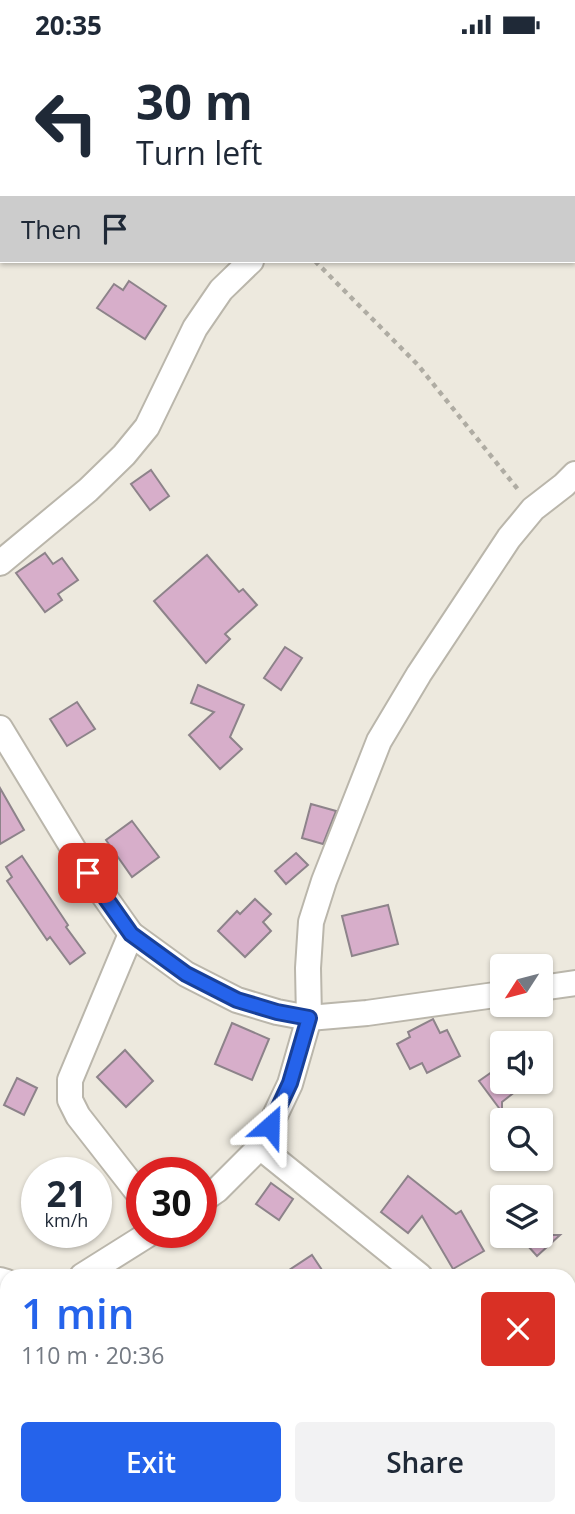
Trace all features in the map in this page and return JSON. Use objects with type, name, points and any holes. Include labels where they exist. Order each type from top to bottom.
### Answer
[{"type":"street","points":[[0,563],[88,490],[124,455],[147,427],[195,328],[221,290],[249,263]]},
{"type":"street","points":[[217,1191],[260,1147],[290,1083],[309,1018],[311,922],[324,881],[379,741],[419,674],[509,538],[533,509],[575,474]]},
{"type":"street","points":[[0,728],[88,873],[131,934],[186,974],[237,1000],[309,1018],[490,996]]},
{"type":"street","points":[[126,1178],[78,1116],[70,1100],[70,1080],[131,934]]},
{"type":"street","points":[[553,986],[575,983]]},
{"type":"street","points":[[260,1147],[411,1269]]},
{"type":"street","points":[[93,1269],[127,1248]]},
{"type":"path","points":[[317,263],[418,365],[533,509]]},
{"type":"building","points":[[129,281],[166,306],[145,339],[97,308],[114,284],[123,290]]},
{"type":"building","points":[[151,470],[169,496],[150,510],[131,484]]},
{"type":"building","points":[[45,553],[53,564],[62,558],[78,580],[58,594],[62,600],[45,612],[16,573]]},
{"type":"building","points":[[207,555],[239,592],[243,589],[257,605],[225,634],[230,639],[206,663],[154,601]]},
{"type":"building","points":[[285,647],[302,658],[281,690],[264,678]]},
{"type":"building","points":[[198,685],[244,705],[230,737],[242,749],[220,769],[189,735],[214,712],[191,703]]},
{"type":"building","points":[[77,702],[95,729],[67,746],[50,719]]},
{"type":"building","points":[[0,788],[24,830],[0,844]]},
{"type":"building","points":[[311,804],[336,811],[323,844],[302,838]]},
{"type":"building","points":[[132,821],[159,857],[132,877],[106,840]]},
{"type":"building","points":[[296,853],[308,865],[286,884],[275,871]]},
{"type":"building","points":[[22,856],[85,953],[70,964],[50,937],[47,940],[7,881],[12,877],[6,867]]},
{"type":"building","points":[[255,899],[271,914],[263,922],[271,931],[245,957],[218,931],[237,911],[240,914]]},
{"type":"building","points":[[388,905],[398,944],[352,956],[342,916]]},
{"type":"building","points":[[433,1019],[440,1033],[447,1030],[460,1056],[427,1073],[422,1063],[410,1069],[397,1044],[410,1037],[408,1032]]},
{"type":"building","points":[[232,1023],[269,1039],[252,1080],[215,1064]]},
{"type":"building","points":[[125,1050],[153,1081],[126,1107],[97,1077]]},
{"type":"building","points":[[490,1073],[490,1094],[512,1094],[502,1102],[502,1108],[499,1108],[479,1081]]},
{"type":"building","points":[[17,1078],[37,1088],[24,1115],[4,1105]]},
{"type":"building","points":[[408,1176],[456,1214],[461,1211],[484,1251],[453,1269],[422,1216],[408,1233],[381,1212]]},
{"type":"building","points":[[271,1183],[293,1199],[279,1220],[256,1204]]},
{"type":"building","points":[[530,1248],[546,1248],[537,1256]]},
{"type":"building","points":[[312,1255],[321,1269],[291,1269]]},
{"type":"route","points":[[88,873],[131,934],[186,974],[237,1000],[309,1018],[290,1083],[270,1126]]}]
